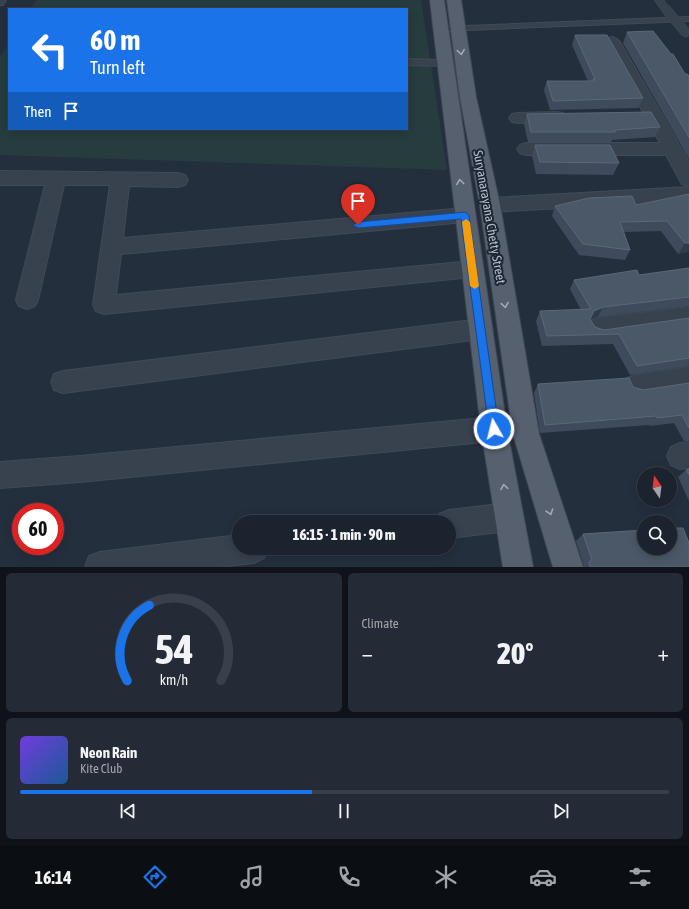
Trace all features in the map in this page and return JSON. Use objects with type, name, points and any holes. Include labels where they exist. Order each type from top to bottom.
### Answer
[{"type":"main road","name":"Suryanarayana Chetty Street","points":[[437,0],[449,29],[468,97],[490,205],[526,434],[568,567]]},
{"type":"main road","name":"Suryanarayana Chetty Street","points":[[454,0],[445,63],[494,429],[508,517],[518,567]]},
{"type":"street","points":[[612,42],[644,114],[671,149],[689,179]]},
{"type":"street","points":[[518,118],[573,116]]},
{"type":"street","points":[[526,150],[671,149]]},
{"type":"street","points":[[27,300],[56,178]]},
{"type":"street","points":[[1,181],[56,178],[178,180]]},
{"type":"street","points":[[120,179],[104,304],[472,269]]},
{"type":"street","points":[[490,205],[689,194]]},
{"type":"street","points":[[112,247],[465,215]]},
{"type":"street","points":[[598,328],[689,316]]},
{"type":"street","points":[[63,382],[480,329]]},
{"type":"street","points":[[636,386],[689,378]]},
{"type":"street","points":[[0,475],[80,469],[494,429]]},
{"type":"street","points":[[456,523],[508,517]]},
{"type":"street","points":[[100,567],[232,551]]},
{"type":"lane","points":[[659,0],[688,34]]},
{"type":"lane","points":[[449,29],[689,19]]},
{"type":"lane","points":[[408,62],[445,63]]},
{"type":"green space","points":[[36,0],[421,0],[447,170],[0,155],[0,57],[8,45],[8,130],[408,130],[408,8],[31,8]]},
{"type":"building","points":[[653,31],[671,54],[673,54],[685,74],[689,76],[689,137],[627,32]]},
{"type":"building","points":[[575,35],[607,35],[643,98],[553,101],[547,81],[594,81],[593,79],[595,79]]},
{"type":"building","points":[[651,112],[660,127],[615,130],[615,132],[531,132],[527,114]]},
{"type":"building","points":[[535,145],[610,145],[619,163],[540,162]]},
{"type":"building","points":[[689,194],[689,243],[685,243],[667,221],[620,222],[630,250],[583,244],[555,206],[589,198],[632,196],[636,205]]},
{"type":"building","points":[[689,268],[689,297],[603,307],[594,311],[590,319],[595,327],[604,330],[689,318],[689,358],[637,366],[619,334],[547,336],[540,311],[591,309],[574,280],[637,270],[639,275]]},
{"type":"building","points":[[629,378],[633,387],[643,390],[689,383],[689,428],[682,415],[545,425],[538,384]]},
{"type":"building","points":[[677,528],[683,528],[689,543],[689,567],[590,567],[589,562],[592,560],[583,534],[637,530],[637,555],[677,555]]},
{"type":"slow traffic","points":[[466,222],[475,286]]},
{"type":"route","points":[[358,225],[465,215],[494,429]]}]
